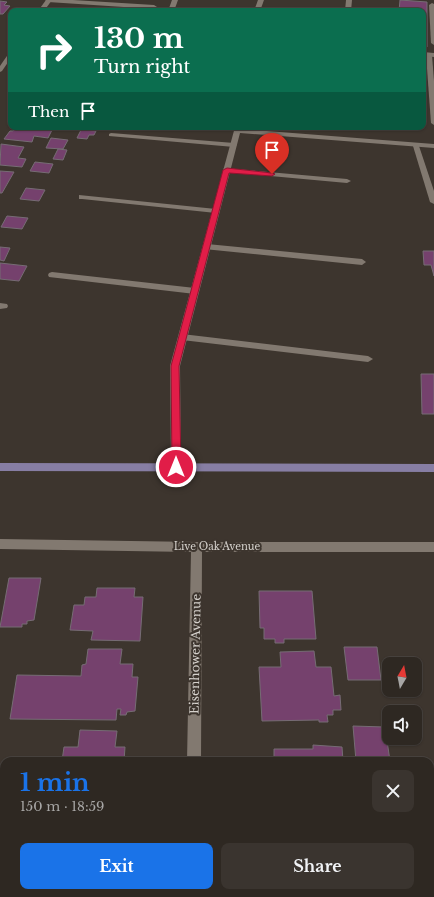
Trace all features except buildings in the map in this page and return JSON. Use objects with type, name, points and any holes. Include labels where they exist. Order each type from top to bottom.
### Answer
[{"type":"main road","points":[[0,467],[434,468]]},
{"type":"street","points":[[48,0],[154,7]]},
{"type":"street","points":[[432,5],[434,44]]},
{"type":"street","points":[[429,55],[434,123]]},
{"type":"street","points":[[0,70],[8,58]]},
{"type":"street","points":[[176,467],[175,366],[238,130]]},
{"type":"street","points":[[248,130],[416,146],[434,146]]},
{"type":"street","points":[[112,136],[234,145]]},
{"type":"street","points":[[416,146],[434,202]]},
{"type":"street","points":[[227,170],[347,182]]},
{"type":"street","points":[[82,197],[216,211]]},
{"type":"street","points":[[206,246],[362,262]]},
{"type":"street","points":[[52,275],[195,291]]},
{"type":"street","points":[[182,338],[368,359]]},
{"type":"street","name":"Live Oak Avenue","points":[[0,544],[434,547]]},
{"type":"street","name":"Eisenhower Avenue","points":[[194,757],[197,546]]},
{"type":"route","points":[[176,467],[175,366],[227,170],[272,174]]}]
